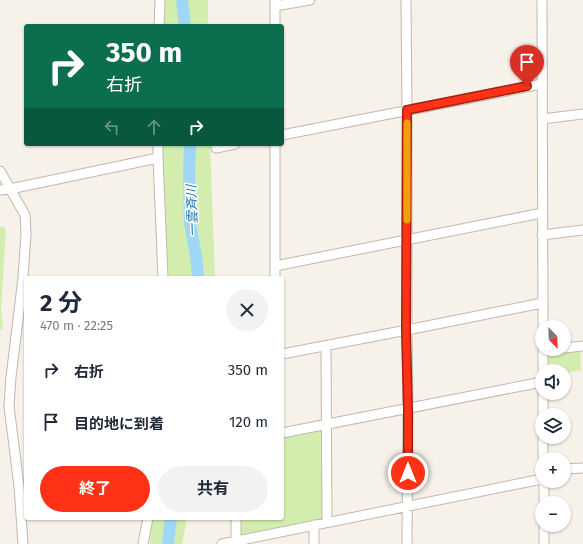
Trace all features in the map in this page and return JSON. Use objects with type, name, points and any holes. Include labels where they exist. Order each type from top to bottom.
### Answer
[{"type":"street","points":[[159,24],[160,0]]},
{"type":"street","points":[[275,24],[275,3],[310,0]]},
{"type":"street","points":[[406,0],[406,330],[408,409],[407,544]]},
{"type":"street","points":[[542,0],[543,320]]},
{"type":"street","points":[[284,135],[542,84]]},
{"type":"street","points":[[542,119],[583,114]]},
{"type":"street","points":[[158,146],[163,276]]},
{"type":"street","points":[[216,148],[226,146]]},
{"type":"street","points":[[275,146],[275,276]]},
{"type":"street","points":[[0,190],[158,158]]},
{"type":"street","points":[[0,171],[25,215],[26,234],[23,278],[10,376],[9,406],[19,486],[23,544]]},
{"type":"street","points":[[275,266],[542,213]]},
{"type":"street","points":[[542,235],[583,230]]},
{"type":"street","points":[[284,354],[542,303]]},
{"type":"street","points":[[326,346],[327,522]]},
{"type":"street","points":[[571,347],[583,346]]},
{"type":"street","points":[[284,433],[535,383]]},
{"type":"street","points":[[571,469],[583,468]]},
{"type":"street","points":[[235,520],[229,543],[327,522],[535,482]]},
{"type":"street","points":[[143,544],[148,520]]},
{"type":"street","points":[[314,525],[314,544]]},
{"type":"street","points":[[544,532],[544,544]]},
{"type":"green space","points":[[157,0],[208,0],[208,24],[158,24]]},
{"type":"green space","points":[[160,146],[210,146],[215,276],[165,276]]},
{"type":"green space","points":[[0,226],[6,228],[1,309],[3,329],[0,330]]},
{"type":"green space","points":[[580,348],[581,370],[571,372],[571,364],[548,364],[548,356],[571,356],[571,349]]},
{"type":"green space","points":[[327,424],[322,519],[240,537],[240,520],[284,520],[284,435]]},
{"type":"green space","points":[[152,520],[187,520],[182,544],[150,544]]},
{"type":"waterway","name":"一雲斉川","points":[[182,0],[185,24]]},
{"type":"waterway","name":"一雲斉川","points":[[190,146],[190,223],[198,276]]},
{"type":"waterway","name":"一雲斉川","points":[[168,544],[171,520]]},
{"type":"slow traffic","points":[[407,123],[407,220]]},
{"type":"route","points":[[408,473],[406,330],[407,110],[527,86]]}]
